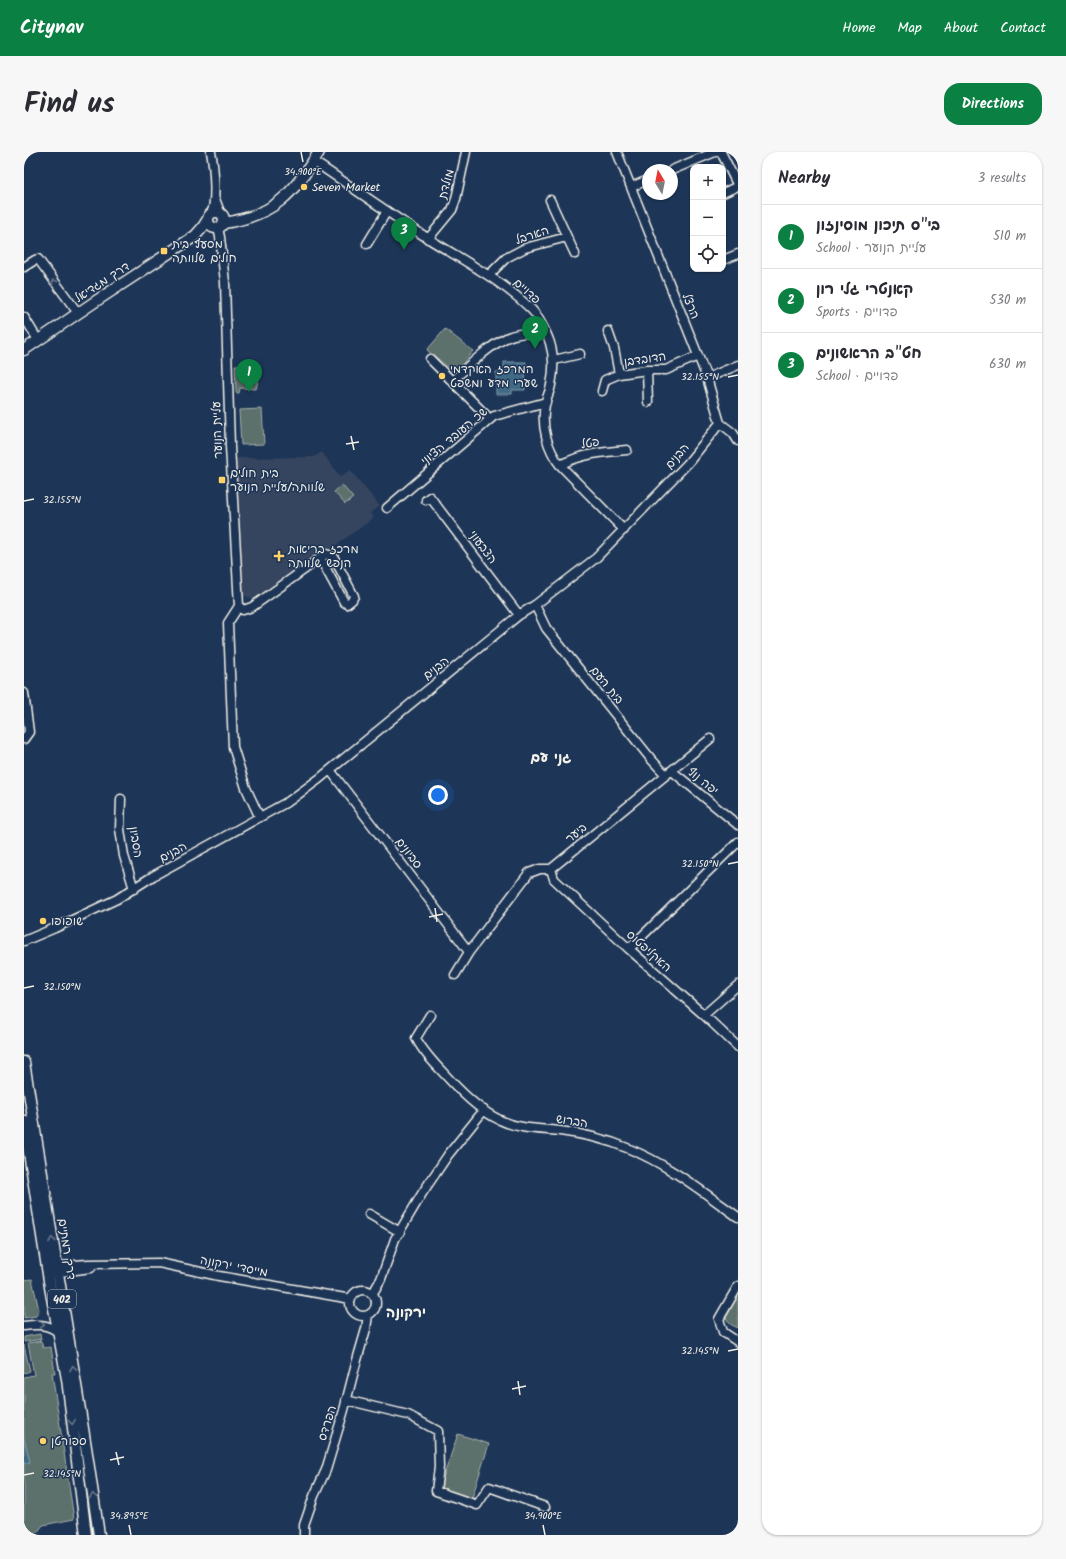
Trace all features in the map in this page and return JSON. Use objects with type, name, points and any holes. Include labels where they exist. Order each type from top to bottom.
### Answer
[{"type":"main road","points":[[217,220],[261,207],[276,197],[296,178],[319,152]]},
{"type":"main road","name":"דרך מגדיאל","points":[[24,350],[195,236],[204,227],[217,220]]},
{"type":"main road","name":"דרך רמתיים","points":[[24,1062],[27,1160],[54,1271],[58,1332],[67,1379],[86,1535]]},
{"type":"main road","name":"דרך רמתיים","points":[[26,1132],[54,1271],[85,1439],[99,1535]]},
{"type":"street","name":"עליית הנוער","points":[[211,152],[213,160],[214,195],[225,282],[230,446],[239,606]]},
{"type":"street","name":"מולדת","points":[[428,239],[452,210],[456,199],[466,152]]},
{"type":"street","name":"הרצל","points":[[617,152],[707,378],[720,423]]},
{"type":"street","points":[[678,167],[715,152]]},
{"type":"street","points":[[721,152],[738,186],[726,192]]},
{"type":"street","name":"פדויים","points":[[314,157],[387,211],[428,239],[489,275],[532,310],[545,332],[554,360],[551,386],[546,402],[544,417],[545,434],[554,458],[624,530]]},
{"type":"street","points":[[631,187],[642,182]]},
{"type":"street","name":"הארבל","points":[[550,200],[575,254]]},
{"type":"street","points":[[367,244],[387,211]]},
{"type":"street","name":"הארבל","points":[[489,275],[506,258],[525,248],[567,237]]},
{"type":"street","points":[[726,259],[738,254]]},
{"type":"street","points":[[24,267],[38,259],[78,313]]},
{"type":"street","points":[[24,317],[38,340]]},
{"type":"street","points":[[608,331],[614,348],[619,374]]},
{"type":"street","points":[[452,381],[485,351],[509,337],[525,333],[545,332]]},
{"type":"street","points":[[554,360],[580,354]]},
{"type":"street","name":"הדובדבן","points":[[602,391],[605,380],[619,374],[647,370],[666,370],[698,356]]},
{"type":"street","points":[[430,359],[490,419]]},
{"type":"street","points":[[707,378],[738,365]]},
{"type":"street","points":[[647,370],[648,402]]},
{"type":"street","name":"שכ העובד הציוני","points":[[388,508],[494,416],[546,402]]},
{"type":"street","points":[[720,423],[733,433],[738,441]]},
{"type":"street","name":"הבנים","points":[[24,941],[117,899],[259,816],[288,801],[330,770],[519,615],[535,605],[596,558],[688,463],[720,423]]},
{"type":"street","name":"פטל","points":[[560,465],[573,458],[591,454],[627,450]]},
{"type":"street","name":"הצבעוני","points":[[426,500],[430,497],[519,615]]},
{"type":"street","points":[[259,816],[246,788],[233,747],[228,623],[239,606],[243,610],[252,608],[320,558],[326,554],[333,556],[354,596],[347,604],[344,602],[320,558]]},
{"type":"street","name":"בית העם","points":[[535,605],[546,628],[652,760],[669,773]]},
{"type":"street","points":[[24,693],[29,732],[24,739]]},
{"type":"street","name":"ביער","points":[[551,869],[710,739]]},
{"type":"street","name":"סביונים","points":[[330,770],[469,952]]},
{"type":"street","name":"יפה נוף","points":[[669,773],[738,825]]},
{"type":"street","name":"הסביון","points":[[121,799],[120,829],[124,856],[134,889]]},
{"type":"street","points":[[629,949],[738,842]]},
{"type":"street","points":[[456,975],[469,952],[529,873],[540,868],[551,869]]},
{"type":"street","name":"האקליפטוס","points":[[551,869],[554,879],[738,1047]]},
{"type":"street","points":[[704,1015],[738,984]]},
{"type":"street","name":"הברוש","points":[[430,1015],[416,1038],[420,1046],[435,1065],[460,1091],[498,1120],[514,1125],[582,1134],[634,1150],[660,1163],[738,1217]]},
{"type":"street","points":[[373,1293],[361,1290],[354,1293],[350,1299],[350,1304],[354,1312],[362,1316],[372,1313],[377,1304],[373,1293],[381,1278],[395,1239],[423,1192],[448,1155],[484,1110]]},
{"type":"street","points":[[369,1214],[400,1232]]},
{"type":"street","name":"מייסדי ירקונה","points":[[54,1271],[113,1264],[159,1263],[219,1276],[350,1299]]},
{"type":"street","points":[[738,1286],[721,1314],[719,1324],[722,1332],[738,1342]]},
{"type":"street","name":"הפרדס","points":[[304,1535],[304,1525],[314,1496],[326,1470],[366,1329],[368,1315]]},
{"type":"street","points":[[24,1326],[34,1324],[46,1325],[58,1332]]},
{"type":"street","points":[[346,1400],[408,1415],[438,1431],[439,1467],[436,1491],[477,1505],[488,1487],[545,1507]]},
{"type":"shaded area","points":[[504,362],[526,362],[525,390],[512,390],[512,394],[496,394],[496,372],[504,372]]},
{"type":"shaded area","name":"מרכז בריאות הנפש שלוותה","points":[[322,452],[340,477],[350,470],[380,506],[370,513],[374,518],[259,600],[241,595],[233,458],[314,457]]},
{"type":"shaded area","points":[[24,1438],[30,1462],[24,1464]]},
{"type":"green space","points":[[445,329],[473,351],[455,373],[427,350]]},
{"type":"green space","points":[[235,365],[249,365],[252,369],[259,368],[260,371],[255,375],[258,381],[256,389],[240,388],[239,393],[236,393]]},
{"type":"green space","points":[[262,409],[264,444],[241,445],[239,410]]},
{"type":"green space","points":[[342,485],[353,498],[345,504],[334,492]]},
{"type":"green space","points":[[32,1279],[39,1310],[36,1316],[24,1318],[24,1280]]},
{"type":"green space","points":[[738,1295],[738,1328],[730,1324],[726,1318]]},
{"type":"green space","points":[[40,1334],[41,1339],[24,1342],[24,1337]]},
{"type":"green space","name":"ספורטן","points":[[41,1341],[43,1348],[51,1347],[55,1373],[52,1373],[74,1519],[43,1525],[36,1534],[24,1535],[24,1377],[34,1375],[28,1343]]},
{"type":"green space","points":[[24,1345],[30,1371],[24,1373]]},
{"type":"green space","points":[[458,1434],[489,1444],[471,1501],[439,1490]]},
{"type":"place","name":"Seven Market","points":[[304,187]]},
{"type":"place","name":"חט\"ב הראשונים","points":[[404,250]]},
{"type":"place","name":"מסעף בית חולים שלוותה","points":[[164,251]]},
{"type":"place","name":"קאנטרי גלי רון","points":[[535,349]]},
{"type":"place","name":"המרכז האקדמי שערי מדע ומשפט","points":[[442,376]]},
{"type":"place","name":"בי\"ס תיכון מוסינזון","points":[[249,392]]},
{"type":"place","name":"בית חולים שלוותה/עליית הנוער","points":[[222,480]]},
{"type":"place","name":"מרכז בריאות הנפש שלוותה","points":[[279,556]]},
{"type":"place","name":"שופופו","points":[[43,921]]},
{"type":"place","name":"ספורטן","points":[[43,1441]]},
{"type":"district","name":"גני עם","points":[[551,757]]},
{"type":"district","name":"ירקונה","points":[[406,1312]]}]
